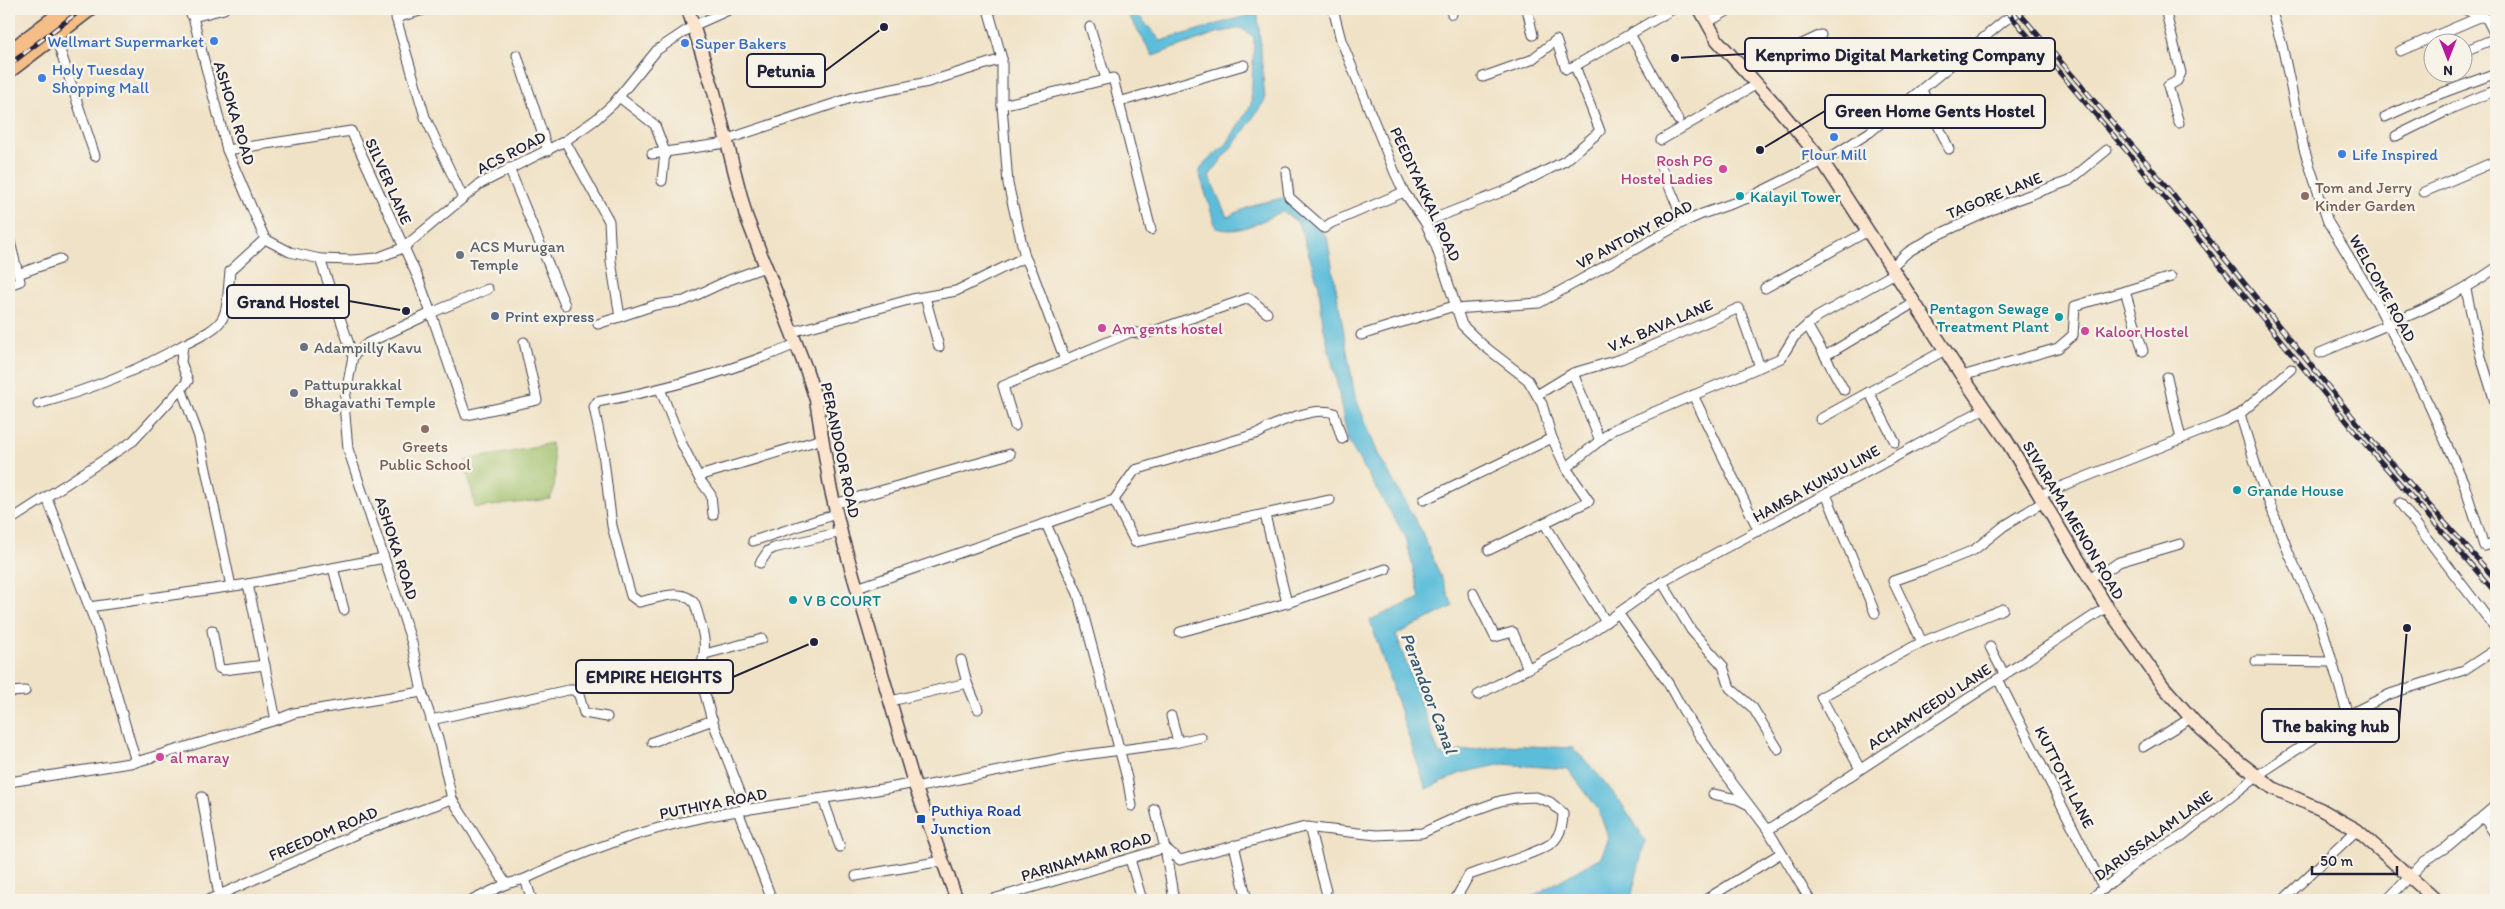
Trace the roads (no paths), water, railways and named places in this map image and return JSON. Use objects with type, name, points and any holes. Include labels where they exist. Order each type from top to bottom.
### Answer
[{"type":"main road","points":[[9,53],[67,9]]},
{"type":"main road","points":[[9,70],[89,9]]},
{"type":"street","name":"ASHOKA ROAD","points":[[188,9],[192,17],[227,150],[265,239]]},
{"type":"street","points":[[192,17],[224,9]]},
{"type":"street","points":[[427,9],[396,18],[426,117],[462,198]]},
{"type":"street","name":"PERANDOOR ROAD","points":[[688,9],[714,92],[746,216],[816,400],[835,509],[841,532],[914,786],[957,900]]},
{"type":"street","name":"ACS ROAD","points":[[320,258],[352,260],[377,258],[403,248],[480,184],[566,141],[595,120],[619,97],[657,50],[693,26],[732,9]]},
{"type":"street","points":[[988,9],[1002,59],[1002,105],[1008,184],[1025,257],[1065,360]]},
{"type":"street","name":"PEEDIYAKKAL ROAD","points":[[1333,9],[1341,40],[1404,192],[1425,222],[1447,276],[1454,308],[1462,325],[1484,346],[1528,380],[1542,404],[1552,438],[1566,468],[1588,501],[1544,523]]},
{"type":"street","points":[[1526,9],[1533,35]]},
{"type":"street","points":[[1484,78],[1531,60],[1556,40],[1566,69],[1575,66],[1673,9]]},
{"type":"street","name":"SIVARAMA MENON ROAD","points":[[1700,9],[1717,40],[1823,162],[1962,376],[2005,438],[2106,607],[2163,686],[2191,718],[2230,755],[2273,788],[2320,809],[2357,830],[2436,900]]},
{"type":"street","points":[[1708,22],[1731,9]]},
{"type":"street","name":"VP ANTONY ROAD","points":[[1361,335],[1454,308],[1539,303],[1684,222],[1748,198],[1823,162],[1870,132],[2022,9]]},
{"type":"street","points":[[2165,9],[2181,73],[2177,81],[2168,86],[2179,124]]},
{"type":"street","name":"WELCOME ROAD","points":[[2271,9],[2282,45],[2304,149],[2328,222],[2389,326],[2429,405],[2463,481],[2484,546],[2496,542]]},
{"type":"street","points":[[2464,9],[2487,19],[2496,38],[2472,48]]},
{"type":"street","points":[[2400,51],[2482,16]]},
{"type":"street","points":[[1090,26],[1106,79]]},
{"type":"street","points":[[1630,34],[1678,120]]},
{"type":"street","points":[[55,35],[96,156]]},
{"type":"street","points":[[1745,71],[1820,35]]},
{"type":"street","points":[[518,55],[548,150]]},
{"type":"street","points":[[652,154],[726,142],[854,97],[928,82],[1002,59]]},
{"type":"street","points":[[1119,102],[1244,65]]},
{"type":"street","points":[[1425,222],[1512,188],[1565,161],[1600,131],[1575,66]]},
{"type":"street","points":[[2386,118],[2418,102],[2496,73]]},
{"type":"street","points":[[1002,105],[1113,78],[1152,230]]},
{"type":"street","points":[[1662,140],[1757,84]]},
{"type":"street","points":[[1922,90],[1949,149]]},
{"type":"street","points":[[2396,136],[2455,107],[2496,90]]},
{"type":"street","points":[[619,97],[655,125],[665,152],[662,181]]},
{"type":"street","name":"SILVER LANE","points":[[227,150],[351,131],[403,248]]},
{"type":"street","points":[[566,141],[609,221],[610,261],[620,317]]},
{"type":"street","name":"TAGORE LANE","points":[[1893,270],[1908,252],[1933,237],[2007,203],[2068,181],[2107,150]]},
{"type":"street","points":[[2424,192],[2496,161]]},
{"type":"street","points":[[1659,162],[1684,222]]},
{"type":"street","points":[[509,168],[565,305]]},
{"type":"street","points":[[1286,172],[1289,197],[1324,228],[1331,223],[1404,192]]},
{"type":"street","points":[[1765,288],[1868,231]]},
{"type":"street","points":[[9,238],[19,277]]},
{"type":"street","points":[[38,404],[107,382],[154,361],[211,331],[227,314],[230,272],[265,239],[290,252],[320,258]]},
{"type":"street","points":[[403,248],[418,278],[466,415],[537,400],[524,342]]},
{"type":"street","points":[[772,900],[713,720],[699,671],[705,662],[705,641],[695,604],[692,599],[680,594],[639,602],[631,596],[612,526],[604,452],[594,407],[597,402],[660,388],[769,355],[794,338],[925,297],[956,291],[1025,257]]},
{"type":"street","name":"ASHOKA ROAD","points":[[320,258],[353,356],[344,404],[348,449],[412,643],[422,692],[439,742],[452,799],[506,884]]},
{"type":"street","points":[[9,285],[19,277],[60,259]]},
{"type":"street","points":[[598,324],[655,305],[684,301],[729,280],[765,267]]},
{"type":"street","points":[[2320,353],[2375,329],[2389,326],[2466,290],[2496,268]]},
{"type":"street","points":[[1566,468],[1614,429],[1781,358],[1794,337],[1817,317],[1893,270]]},
{"type":"street","points":[[1962,376],[2058,348],[2073,335],[2075,306],[2171,277]]},
{"type":"street","points":[[353,356],[368,343],[431,313],[488,289]]},
{"type":"street","points":[[2466,290],[2481,357],[2496,405]]},
{"type":"street","points":[[2125,291],[2143,351]]},
{"type":"street","points":[[925,297],[939,347]]},
{"type":"street","points":[[1015,426],[1002,386],[1131,332],[1145,334],[1249,298],[1267,313]]},
{"type":"street","points":[[1825,356],[1914,303]]},
{"type":"street","name":"V.K. BAVA LANE","points":[[1537,396],[1573,374],[1621,359],[1739,308],[1760,367]]},
{"type":"street","points":[[1808,325],[1844,390]]},
{"type":"street","points":[[9,521],[133,441],[188,381],[181,362],[183,345]]},
{"type":"street","points":[[1820,419],[1945,350]]},
{"type":"street","points":[[1922,642],[1893,580],[1974,550],[2041,498],[2240,414],[2291,369]]},
{"type":"street","points":[[1573,374],[1600,441]]},
{"type":"street","points":[[2167,377],[2181,439]]},
{"type":"street","points":[[181,388],[199,437],[231,586]]},
{"type":"street","points":[[660,388],[676,431],[711,495],[713,515]]},
{"type":"street","points":[[1868,392],[1895,442]]},
{"type":"street","points":[[1693,396],[1759,532]]},
{"type":"street","name":"HAMSA KUNJU LINE","points":[[1478,695],[1576,643],[1662,582],[1759,532],[1984,409]]},
{"type":"street","points":[[857,588],[1114,500],[1136,470],[1259,433],[1274,424],[1318,411],[1334,413],[1342,439]]},
{"type":"street","points":[[2240,414],[2260,480],[2290,556],[2320,620],[2348,716]]},
{"type":"street","points":[[1424,500],[1552,438]]},
{"type":"street","points":[[699,476],[822,439]]},
{"type":"street","points":[[753,541],[835,509],[1010,454]]},
{"type":"street","points":[[1826,494],[1875,613]]},
{"type":"street","points":[[47,498],[89,607],[136,762]]},
{"type":"street","points":[[1114,500],[1134,542],[1330,500]]},
{"type":"street","points":[[2400,504],[2496,629]]},
{"type":"street","points":[[1264,515],[1287,603]]},
{"type":"street","points":[[1490,550],[1544,523],[1606,622]]},
{"type":"street","points":[[1046,524],[1078,594],[1120,751],[1132,806]]},
{"type":"street","points":[[760,563],[768,551],[774,548],[841,532]]},
{"type":"street","points":[[2089,578],[2119,562],[2180,544]]},
{"type":"street","points":[[89,607],[248,584],[384,558]]},
{"type":"street","points":[[333,568],[344,610]]},
{"type":"street","points":[[1180,632],[1287,603],[1386,569]]},
{"type":"street","points":[[1662,582],[1691,630],[1723,666],[1730,688],[1753,708],[1778,749]]},
{"type":"street","points":[[248,584],[276,720]]},
{"type":"street","points":[[1473,593],[1495,637],[1513,632],[1528,669]]},
{"type":"street","name":"ACHAMVEEDU LANE","points":[[1768,830],[2106,607]]},
{"type":"street","points":[[1860,769],[1821,697],[1922,642],[2003,609]]},
{"type":"street","points":[[1618,613],[1668,683],[1682,710],[1768,830],[1810,900]]},
{"type":"street","points":[[212,630],[219,668],[223,670],[265,665]]},
{"type":"street","points":[[705,654],[762,639]]},
{"type":"street","name":"KUTTOTH LANE","points":[[1990,647],[2001,676],[2104,889]]},
{"type":"street","name":"DARUSSALAM LANE","points":[[2089,900],[2142,858],[2182,836],[2258,775],[2348,716],[2390,694],[2464,670],[2496,649]]},
{"type":"street","points":[[961,660],[967,682],[978,709]]},
{"type":"street","points":[[2256,661],[2331,662]]},
{"type":"street","points":[[891,701],[967,682]]},
{"type":"street","points":[[431,720],[568,690],[574,690],[578,695],[584,713],[607,717]]},
{"type":"street","points":[[9,692],[25,691]]},
{"type":"street","points":[[9,782],[136,762],[294,713],[422,692]]},
{"type":"street","points":[[1171,716],[1178,742]]},
{"type":"street","points":[[2143,747],[2191,718]]},
{"type":"street","points":[[652,742],[713,720]]},
{"type":"street","name":"PUTHIYA ROAD","points":[[525,879],[560,862],[627,836],[742,810],[914,786],[1068,757],[1120,751],[1201,737]]},
{"type":"street","points":[[1713,794],[1737,799],[1749,805]]},
{"type":"street","points":[[202,797],[219,896]]},
{"type":"street","points":[[1326,891],[1307,827],[1376,835],[1422,833],[1500,801],[1529,797],[1536,797],[1550,802],[1563,813],[1563,826],[1553,842],[1495,867],[1469,875],[1455,900]]},
{"type":"street","name":"FREEDOM ROAD","points":[[208,900],[363,831],[452,799]]},
{"type":"street","points":[[823,799],[840,847]]},
{"type":"street","points":[[2388,900],[2410,875],[2496,805]]},
{"type":"street","points":[[1155,809],[1165,848],[1174,900]]},
{"type":"street","points":[[2483,816],[2496,836]]},
{"type":"street","name":"PARINAMAM ROAD","points":[[990,900],[1165,848],[1180,860],[1307,827]]},
{"type":"street","points":[[2283,900],[2357,830]]},
{"type":"street","points":[[1234,845],[1247,900]]},
{"type":"street","points":[[1705,900],[1781,852]]},
{"type":"street","points":[[1130,859],[1142,900]]},
{"type":"street","points":[[856,876],[942,861]]},
{"type":"street","points":[[473,900],[506,884],[525,879],[532,900]]},
{"type":"water","points":[[1125,9],[1133,9],[1161,41],[1252,14],[1258,16],[1265,100],[1209,176],[1227,217],[1256,204],[1287,197],[1327,237],[1355,396],[1378,454],[1421,530],[1453,606],[1396,635],[1439,754],[1506,745],[1573,748],[1613,792],[1645,841],[1631,898],[1623,900],[1526,900],[1601,857],[1609,838],[1598,809],[1568,769],[1503,764],[1461,773],[1426,789],[1370,620],[1420,598],[1406,538],[1348,441],[1323,325],[1319,286],[1301,229],[1296,221],[1283,211],[1251,226],[1234,230],[1216,228],[1199,172],[1205,162],[1226,145],[1251,105],[1254,37],[1241,28],[1216,33],[1153,56]]},
{"type":"railway","points":[[9,65],[82,9]]},
{"type":"railway","points":[[2005,9],[2125,149],[2366,445],[2496,593]]},
{"type":"railway","points":[[2016,9],[2148,164],[2373,442],[2496,580]]},
{"type":"place","name":"Petunia","points":[[884,27]]},
{"type":"place","name":"Wellmart Supermarket","points":[[214,41]]},
{"type":"place","name":"Super Bakers","points":[[685,43]]},
{"type":"place","name":"Kenprimo Digital Marketing Company","points":[[1675,58]]},
{"type":"place","name":"Holy Tuesday Shopping Mall","points":[[42,78]]},
{"type":"place","name":"Flour Mill","points":[[1834,137]]},
{"type":"place","name":"Green Home Gents Hostel","points":[[1760,150]]},
{"type":"place","name":"Life Inspired","points":[[2342,154]]},
{"type":"place","name":"Rosh PG Hostel Ladies","points":[[1723,169]]},
{"type":"place","name":"Kalayil Tower","points":[[1740,196]]},
{"type":"place","name":"Tom and Jerry Kinder Garden","points":[[2305,196]]},
{"type":"place","name":"ACS Murugan Temple","points":[[460,255]]},
{"type":"place","name":"Grand Hostel","points":[[406,311]]},
{"type":"place","name":"Print express","points":[[495,316]]},
{"type":"place","name":"Pentagon Sewage Treatment Plant","points":[[2059,317]]},
{"type":"place","name":"Am gents hostel","points":[[1102,328]]},
{"type":"place","name":"Kaloor Hostel","points":[[2085,331]]},
{"type":"place","name":"Adampilly Kavu","points":[[304,347]]},
{"type":"place","name":"Pattupurakkal Bhagavathi Temple","points":[[294,393]]},
{"type":"place","name":"Greets Public School","points":[[425,429]]},
{"type":"place","name":"Grande House","points":[[2237,490]]},
{"type":"place","name":"V B COURT","points":[[793,600]]},
{"type":"place","name":"The baking hub","points":[[2407,628]]},
{"type":"place","name":"EMPIRE HEIGHTS","points":[[814,642]]},
{"type":"place","name":"al maray","points":[[160,757]]},
{"type":"place","name":"Puthiya Road Junction","points":[[921,819]]},
{"type":"water label","name":"Perandoor Canal","points":[[1429,693]]}]
